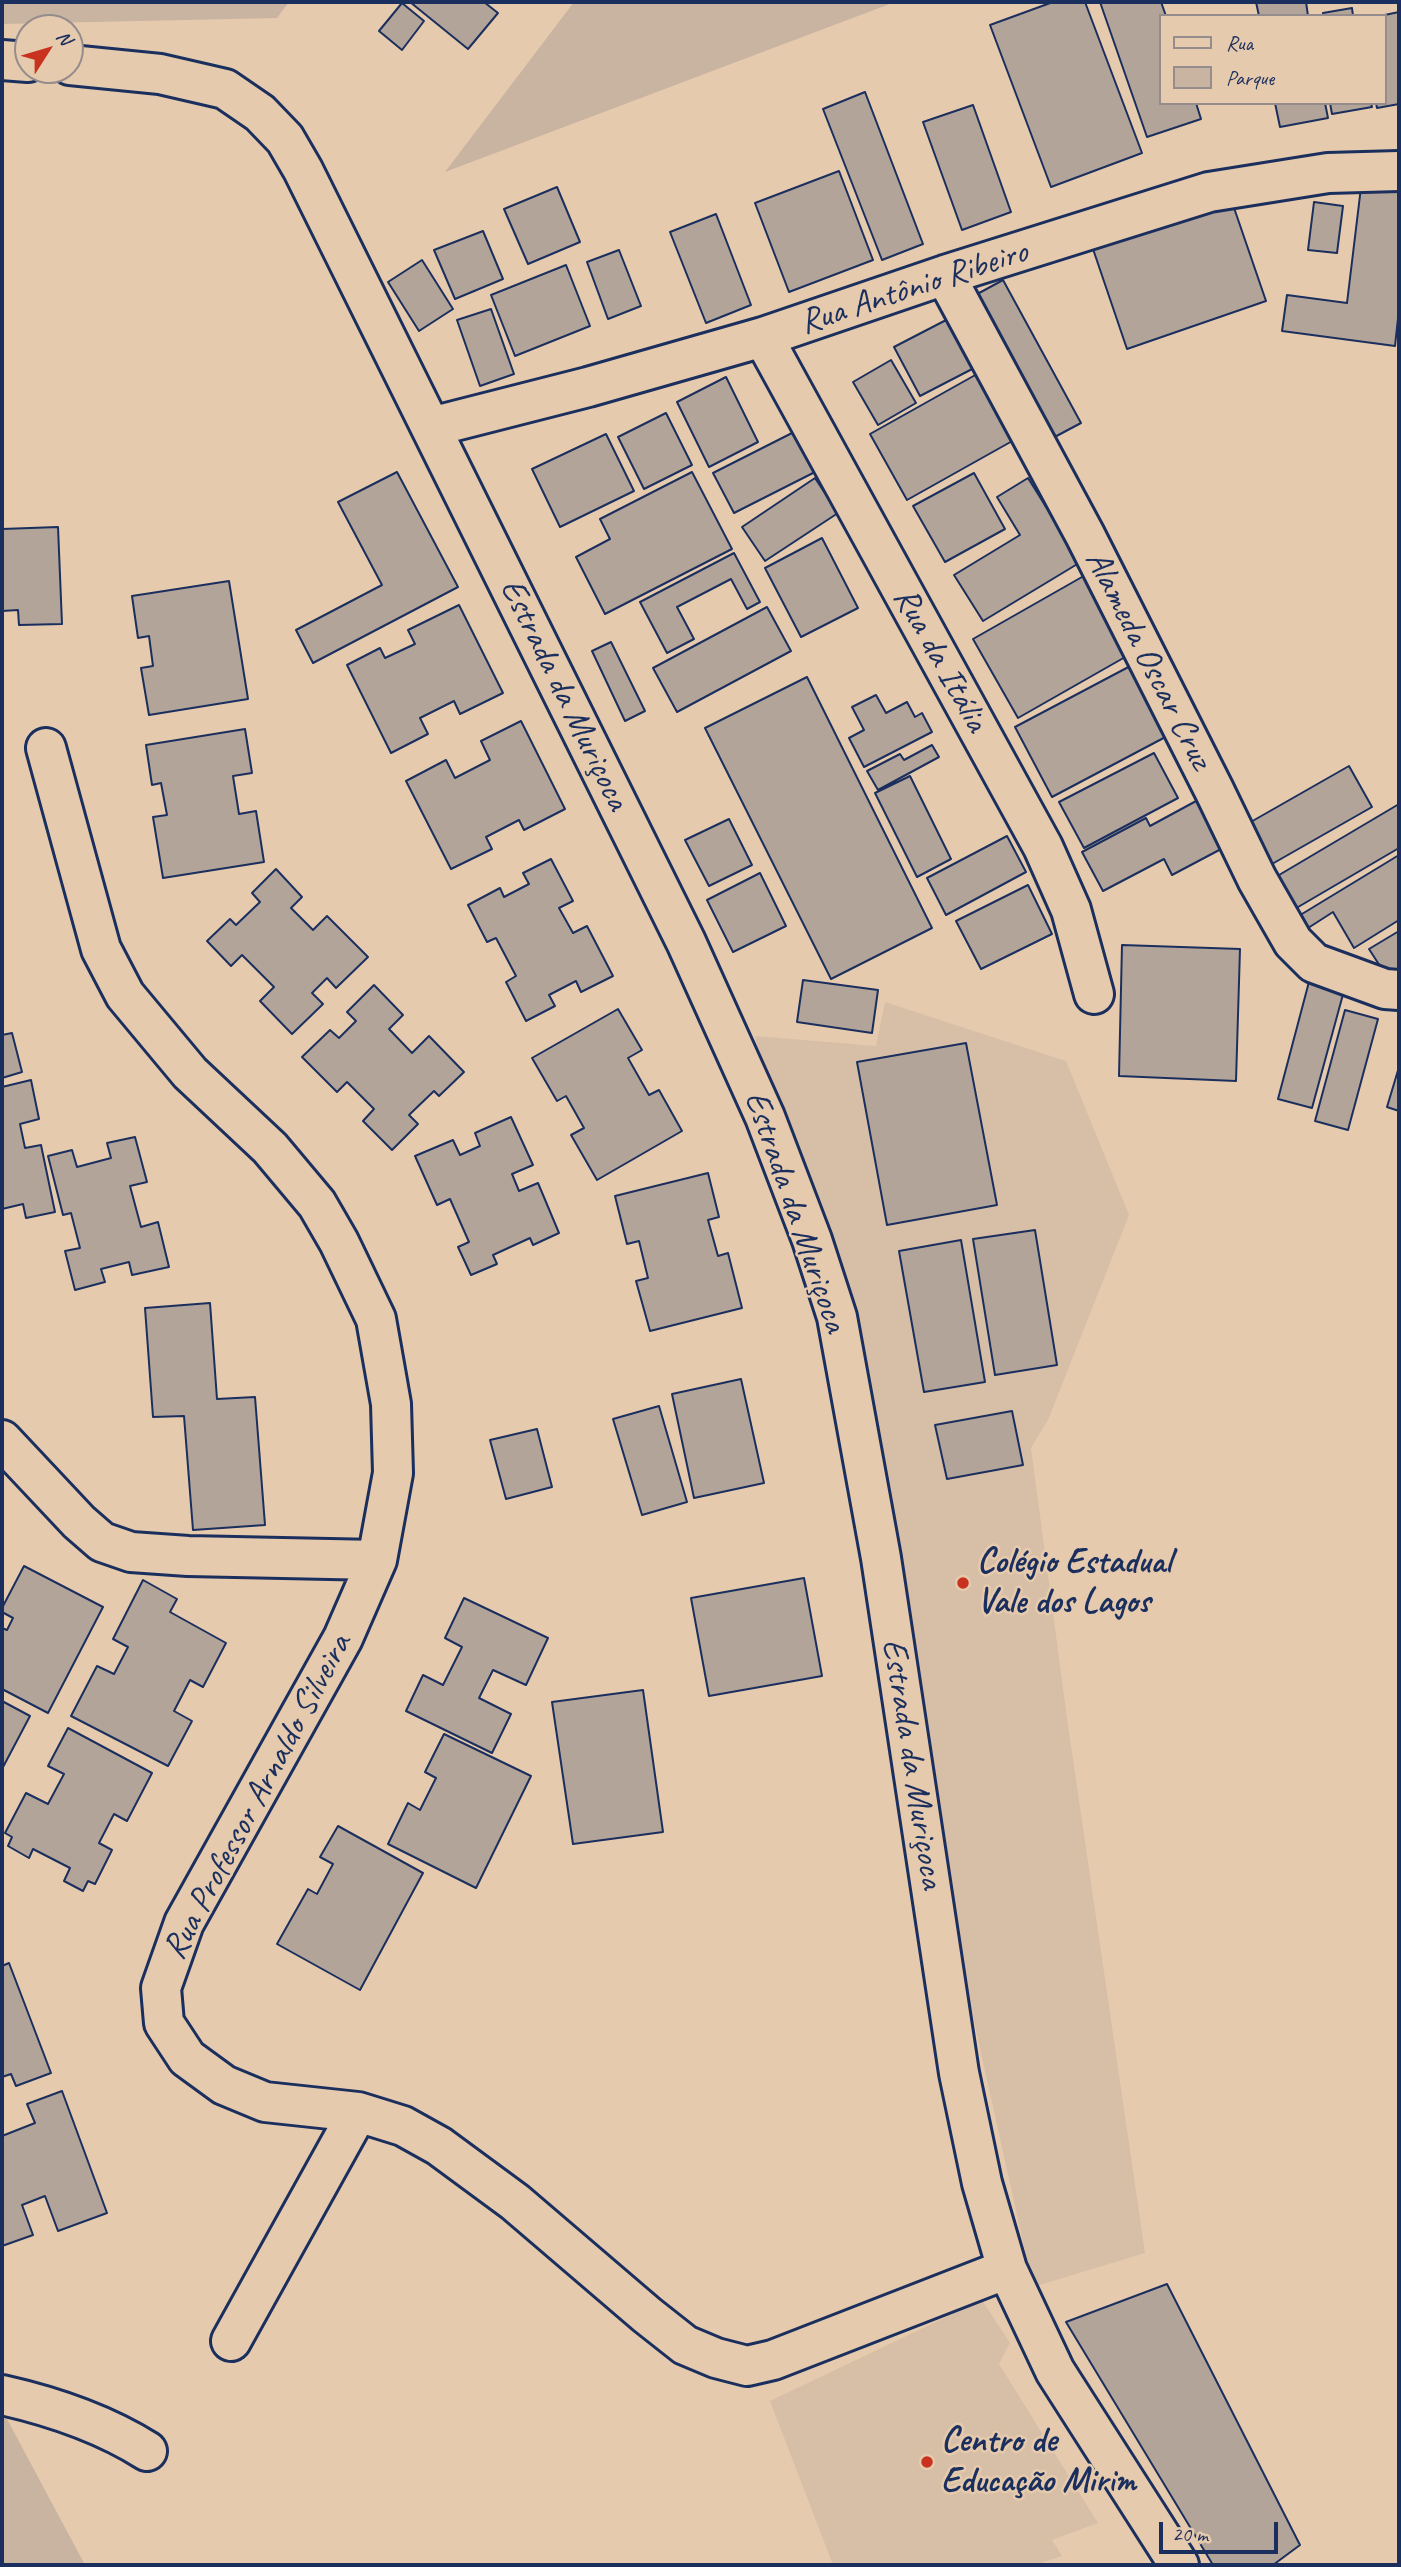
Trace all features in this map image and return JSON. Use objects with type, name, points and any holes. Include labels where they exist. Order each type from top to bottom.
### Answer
[{"type":"street","name":"Estrada da Muriçoca","points":[[84,66],[160,74],[225,89],[260,113],[285,139],[432,427],[687,942],[765,1116],[812,1240],[837,1317],[881,1558],[959,2073],[982,2183],[1007,2269],[1055,2371],[1179,2565]]},
{"type":"street","name":"Rua Antônio Ribeiro","points":[[432,427],[763,337],[945,275],[1209,192],[1328,173],[1399,171]]},
{"type":"street","name":"Alameda Oscar Cruz","points":[[945,275],[1085,535],[1256,879],[1293,942],[1314,963],[1385,989],[1399,990]]},
{"type":"street","name":"Rua da Itália","points":[[763,337],[1043,846],[1071,910],[1094,993]]},
{"type":"street","name":"Rua Professor Arnaldo Silveira","points":[[46,748],[102,949],[125,995],[190,1073],[270,1148],[317,1204],[339,1242],[376,1319],[391,1404],[393,1473],[377,1560],[343,1638],[184,1923],[161,1988],[164,2023],[187,2058],[224,2085],[265,2102],[358,2112],[403,2126],[439,2146],[515,2202],[685,2345],[716,2358],[747,2366],[773,2360],[1007,2269]]},
{"type":"street","points":[[2,1440],[79,1522],[102,1542],[131,1552],[188,1556],[377,1560]]},
{"type":"street","points":[[231,2341],[358,2112]]},
{"type":"street","points":[[2,2395],[30,2402],[122,2435],[147,2451]]},
{"type":"shaded area","name":"Colégio Estadual Vale dos Lagos","points":[[885,1002],[1066,1061],[1129,1215],[1048,1420],[1031,1448],[1067,1718],[1145,2253],[1033,2287],[755,1036],[876,1046]]},
{"type":"shaded area","name":"Centro de Educação Mirim","points":[[982,2300],[1010,2343],[999,2364],[1098,2523],[1052,2540],[1062,2556],[1036,2565],[833,2565],[770,2401]]},
{"type":"green space","points":[[2,2],[289,2],[277,18],[84,22],[84,14],[14,14],[14,24],[2,24]]},
{"type":"green space","points":[[574,2],[895,2],[445,172]]},
{"type":"green space","points":[[2,2418],[7,2419],[85,2565],[2,2565]]},
{"type":"building","points":[[410,2],[484,2],[498,13],[468,49]]},
{"type":"building","points":[[1053,2],[1085,2],[1142,153],[1051,187],[990,25]]},
{"type":"building","points":[[1100,2],[1161,2],[1165,14],[1160,14],[1160,105],[1197,105],[1201,119],[1147,137]]},
{"type":"building","points":[[1256,2],[1306,2],[1308,14],[1259,14]]},
{"type":"building","points":[[402,3],[424,21],[402,50],[379,31]]},
{"type":"building","points":[[1352,8],[1353,14],[1323,14]]},
{"type":"building","points":[[1399,12],[1399,104],[1377,108],[1376,105],[1387,105],[1387,15]]},
{"type":"building","points":[[865,92],[923,244],[882,260],[823,109]]},
{"type":"building","points":[[973,105],[1011,212],[962,230],[923,122]]},
{"type":"building","points":[[1275,105],[1325,105],[1328,118],[1280,127]]},
{"type":"building","points":[[1330,105],[1372,107],[1332,114]]},
{"type":"building","points":[[839,171],[873,260],[789,292],[755,203]]},
{"type":"building","points":[[1362,179],[1399,184],[1399,309],[1395,346],[1282,331],[1287,295],[1347,303]]},
{"type":"building","points":[[557,187],[580,242],[528,264],[504,209]]},
{"type":"building","points":[[1232,202],[1266,301],[1127,349],[1093,249]]},
{"type":"building","points":[[1314,202],[1343,206],[1337,253],[1308,250]]},
{"type":"building","points":[[716,214],[751,305],[706,323],[670,232]]},
{"type":"building","points":[[483,231],[503,279],[455,299],[434,250]]},
{"type":"building","points":[[619,250],[641,306],[608,319],[587,262]]},
{"type":"building","points":[[422,260],[453,309],[419,331],[388,282]]},
{"type":"building","points":[[566,265],[590,326],[515,356],[491,295]]},
{"type":"building","points":[[1003,280],[1081,423],[1049,440],[970,298]]},
{"type":"building","points":[[491,309],[514,374],[480,386],[457,320]]},
{"type":"building","points":[[950,318],[976,367],[920,396],[894,347]]},
{"type":"building","points":[[891,360],[916,403],[878,425],[853,382]]},
{"type":"building","points":[[986,369],[1023,435],[907,500],[870,434]]},
{"type":"building","points":[[726,377],[758,442],[709,467],[677,402]]},
{"type":"building","points":[[666,413],[692,465],[644,489],[618,437]]},
{"type":"building","points":[[794,432],[815,472],[734,513],[713,473]]},
{"type":"building","points":[[606,434],[634,491],[560,527],[532,469]]},
{"type":"building","points":[[397,472],[458,587],[313,663],[296,630],[382,585],[338,502]]},
{"type":"building","points":[[692,472],[732,549],[605,614],[576,557],[610,539],[600,519]]},
{"type":"building","points":[[974,473],[1005,529],[945,562],[913,506]]},
{"type":"building","points":[[815,478],[838,513],[765,561],[742,527]]},
{"type":"building","points":[[1028,478],[1053,518],[1062,512],[1089,557],[983,621],[954,575],[1020,535],[997,497]]},
{"type":"building","points":[[58,527],[62,624],[19,625],[18,610],[2,611],[2,529]]},
{"type":"building","points":[[822,538],[858,608],[801,637],[765,568]]},
{"type":"building","points":[[734,553],[760,602],[747,609],[731,579],[677,607],[694,639],[667,653],[640,602]]},
{"type":"building","points":[[1089,573],[1134,652],[1018,718],[973,639]]},
{"type":"building","points":[[229,581],[248,699],[149,715],[141,668],[153,666],[149,636],[138,638],[132,596]]},
{"type":"building","points":[[459,605],[503,693],[460,714],[454,701],[420,718],[428,734],[391,753],[347,665],[380,648],[385,658],[415,644],[408,630]]},
{"type":"building","points":[[767,607],[791,651],[677,712],[653,668]]},
{"type":"building","points":[[611,642],[645,711],[625,721],[592,651]]},
{"type":"building","points":[[1136,663],[1173,733],[1052,797],[1015,727]]},
{"type":"building","points":[[807,677],[932,928],[831,979],[705,728]]},
{"type":"building","points":[[876,695],[886,713],[907,702],[915,717],[922,713],[932,732],[864,767],[849,738],[864,730],[852,707]]},
{"type":"building","points":[[521,721],[565,809],[524,830],[519,820],[486,837],[492,849],[451,869],[406,781],[446,760],[455,778],[490,760],[481,741]]},
{"type":"building","points":[[245,729],[252,773],[233,776],[239,814],[256,811],[264,862],[163,878],[153,817],[167,815],[161,783],[152,785],[146,745]]},
{"type":"building","points":[[932,745],[939,757],[878,790],[867,771],[900,754],[904,760]]},
{"type":"building","points":[[1154,753],[1178,798],[1084,848],[1059,802]]},
{"type":"building","points":[[1349,766],[1372,807],[1272,864],[1249,823]]},
{"type":"building","points":[[910,776],[951,859],[917,877],[875,793]]},
{"type":"building","points":[[1198,800],[1223,848],[1172,875],[1164,859],[1103,891],[1082,852],[1146,818],[1150,826]]},
{"type":"building","points":[[1399,804],[1399,848],[1293,910],[1274,878]]},
{"type":"building","points":[[729,819],[752,865],[709,886],[685,840]]},
{"type":"building","points":[[1007,836],[1026,872],[946,915],[927,878]]},
{"type":"building","points":[[1399,855],[1399,920],[1354,948],[1333,912],[1305,930],[1297,917]]},
{"type":"building","points":[[551,859],[573,901],[559,908],[573,933],[587,926],[613,976],[581,992],[576,981],[549,995],[555,1006],[526,1021],[506,982],[516,976],[496,938],[487,942],[468,905],[500,888],[504,897],[529,884],[523,873]]},
{"type":"building","points":[[276,869],[302,897],[291,908],[313,930],[327,916],[368,957],[336,988],[327,978],[312,993],[323,1004],[292,1034],[260,1001],[274,987],[242,955],[231,966],[207,941],[230,919],[236,925],[260,902],[252,893]]},
{"type":"building","points":[[760,873],[786,926],[733,952],[707,900]]},
{"type":"building","points":[[1028,885],[1052,934],[981,969],[956,921]]},
{"type":"building","points":[[1399,931],[1399,970],[1387,977],[1369,949]]},
{"type":"building","points":[[1122,945],[1240,949],[1236,1081],[1119,1076]]},
{"type":"building","points":[[1310,978],[1345,987],[1312,1108],[1278,1099]]},
{"type":"building","points":[[803,980],[878,990],[872,1033],[797,1022]]},
{"type":"building","points":[[374,985],[403,1015],[389,1029],[412,1053],[429,1036],[464,1072],[439,1096],[434,1091],[409,1115],[418,1124],[392,1150],[363,1121],[374,1109],[347,1082],[337,1092],[302,1057],[330,1030],[339,1038],[356,1021],[347,1012]]},
{"type":"building","points":[[618,1009],[642,1050],[628,1058],[649,1095],[659,1090],[682,1131],[597,1180],[571,1135],[584,1128],[566,1096],[557,1101],[532,1058]]},
{"type":"building","points":[[1345,1010],[1378,1019],[1348,1130],[1315,1121]]},
{"type":"building","points":[[12,1033],[22,1072],[2,1078],[2,1035]]},
{"type":"building","points":[[966,1043],[997,1205],[887,1225],[857,1062]]},
{"type":"building","points":[[1399,1067],[1399,1111],[1387,1107]]},
{"type":"building","points":[[31,1080],[39,1119],[20,1124],[25,1148],[41,1145],[55,1212],[26,1218],[23,1204],[2,1209],[2,1087]]},
{"type":"building","points":[[511,1117],[533,1165],[512,1174],[519,1191],[538,1183],[559,1233],[533,1245],[530,1238],[493,1255],[497,1264],[471,1275],[458,1247],[469,1242],[450,1199],[437,1205],[415,1156],[453,1140],[460,1155],[480,1146],[475,1133]]},
{"type":"building","points":[[135,1137],[147,1182],[130,1186],[141,1227],[158,1222],[169,1267],[132,1275],[129,1262],[101,1269],[105,1282],[75,1290],[65,1251],[80,1248],[71,1213],[63,1215],[48,1156],[72,1150],[77,1167],[111,1158],[107,1143]]},
{"type":"building","points":[[708,1173],[719,1217],[708,1220],[718,1256],[728,1253],[742,1308],[650,1331],[636,1281],[648,1278],[639,1241],[627,1244],[615,1196]]},
{"type":"building","points":[[1035,1230],[1057,1365],[995,1375],[973,1239]]},
{"type":"building","points":[[961,1240],[985,1382],[924,1392],[899,1251]]},
{"type":"building","points":[[210,1303],[217,1399],[255,1397],[265,1525],[193,1530],[184,1416],[153,1417],[145,1308]]},
{"type":"building","points":[[741,1379],[764,1483],[694,1498],[672,1394]]},
{"type":"building","points":[[659,1406],[687,1502],[642,1515],[613,1419]]},
{"type":"building","points":[[1012,1411],[1023,1465],[947,1479],[935,1425]]},
{"type":"building","points":[[537,1429],[552,1487],[506,1499],[490,1440]]},
{"type":"building","points":[[24,1566],[103,1607],[48,1713],[2,1689],[2,1628],[7,1630],[13,1618],[2,1612],[2,1608]]},
{"type":"building","points":[[804,1578],[822,1676],[709,1696],[691,1598]]},
{"type":"building","points":[[143,1580],[177,1599],[170,1612],[226,1643],[203,1687],[190,1680],[174,1711],[192,1721],[168,1766],[71,1716],[97,1666],[114,1674],[128,1647],[113,1639]]},
{"type":"building","points":[[464,1598],[548,1638],[526,1685],[493,1670],[479,1698],[511,1714],[492,1753],[406,1711],[423,1675],[443,1685],[462,1647],[445,1638]]},
{"type":"building","points":[[643,1690],[663,1832],[573,1844],[552,1702]]},
{"type":"building","points":[[2,1701],[30,1716],[2,1769]]},
{"type":"building","points":[[68,1728],[152,1773],[127,1821],[114,1814],[99,1843],[112,1850],[95,1884],[88,1881],[83,1891],[64,1881],[70,1868],[33,1849],[29,1858],[8,1846],[12,1837],[5,1833],[26,1793],[48,1804],[64,1774],[48,1766]]},
{"type":"building","points":[[444,1734],[531,1776],[476,1888],[388,1844],[408,1803],[420,1810],[436,1778],[425,1772]]},
{"type":"building","points":[[338,1826],[423,1873],[360,1990],[277,1944],[308,1889],[317,1894],[333,1864],[320,1857]]},
{"type":"building","points":[[9,1963],[51,2073],[16,2086],[11,2074],[2,2077],[2,1966]]},
{"type":"building","points":[[62,2091],[107,2213],[58,2231],[45,2196],[22,2205],[33,2235],[2,2246],[2,2136],[35,2123],[27,2104]]},
{"type":"building","points":[[1167,2284],[1300,2545],[1273,2565],[1213,2565],[1066,2322]]},
{"type":"place","name":"Colégio Estadual Vale dos Lagos","points":[[963,1583]]},
{"type":"place","name":"Centro de Educação Mirim","points":[[927,2462]]}]
